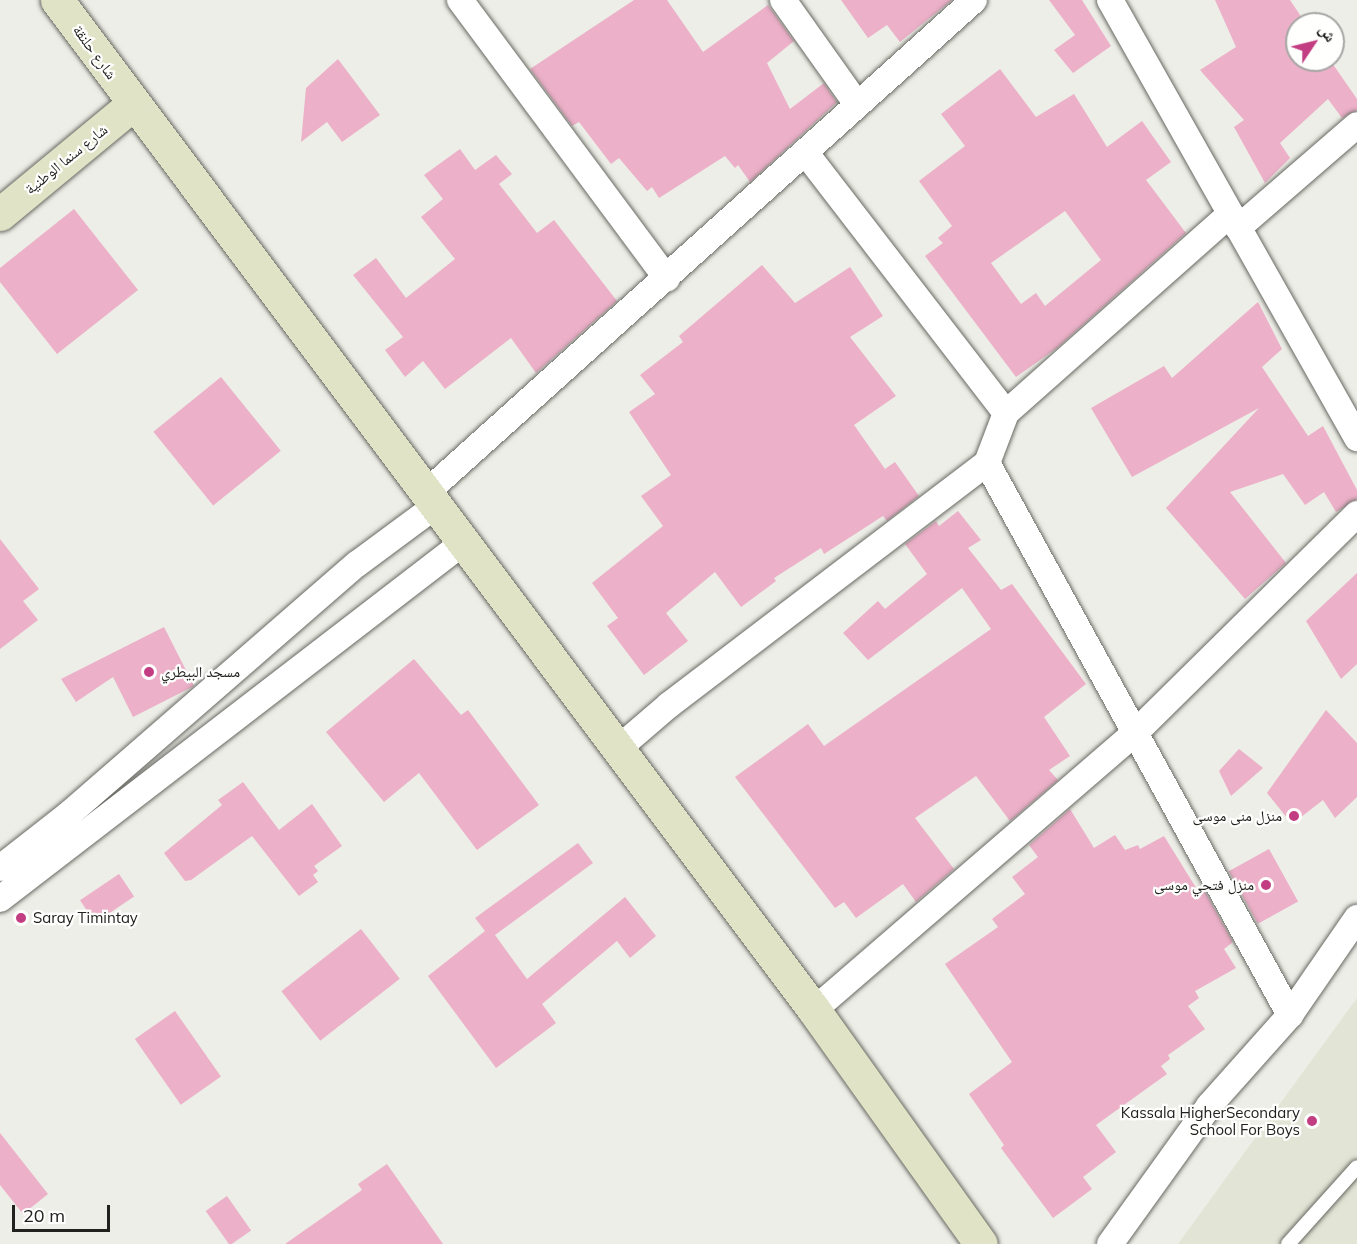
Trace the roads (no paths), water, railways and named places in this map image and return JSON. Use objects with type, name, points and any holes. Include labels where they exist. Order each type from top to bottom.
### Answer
[{"type":"street","name":"شارع حلنقة","points":[[57,0],[133,104],[433,498],[814,1010],[981,1244]]},
{"type":"street","points":[[460,0],[667,279]]},
{"type":"street","points":[[783,0],[857,104]]},
{"type":"street","points":[[0,868],[69,814],[433,498],[857,104],[974,0]]},
{"type":"street","points":[[1110,0],[1357,438]]},
{"type":"street","name":"شارع سنما الوطنية","points":[[0,214],[133,104]]},
{"type":"street","points":[[619,748],[669,705],[987,463],[1006,413],[1234,221],[1357,125]]},
{"type":"street","points":[[805,152],[1006,413]]},
{"type":"street","points":[[987,463],[1290,1015]]},
{"type":"street","points":[[814,1010],[1134,733],[1357,514]]},
{"type":"street","points":[[0,899],[464,542]]},
{"type":"street","points":[[1110,1244],[1209,1106],[1290,1015],[1357,918]]},
{"type":"lane","points":[[1288,1244],[1357,1167]]},
{"type":"place","name":"مسجد البيطري","points":[[149,672]]},
{"type":"place","name":"منزل منى موسى","points":[[1294,816]]},
{"type":"place","name":"منزل فتحي موسى","points":[[1266,885]]},
{"type":"place","name":"Saray Timintay","points":[[21,918]]},
{"type":"place","name":"Kassala HigherSecondary School For Boys","points":[[1312,1121]]}]
